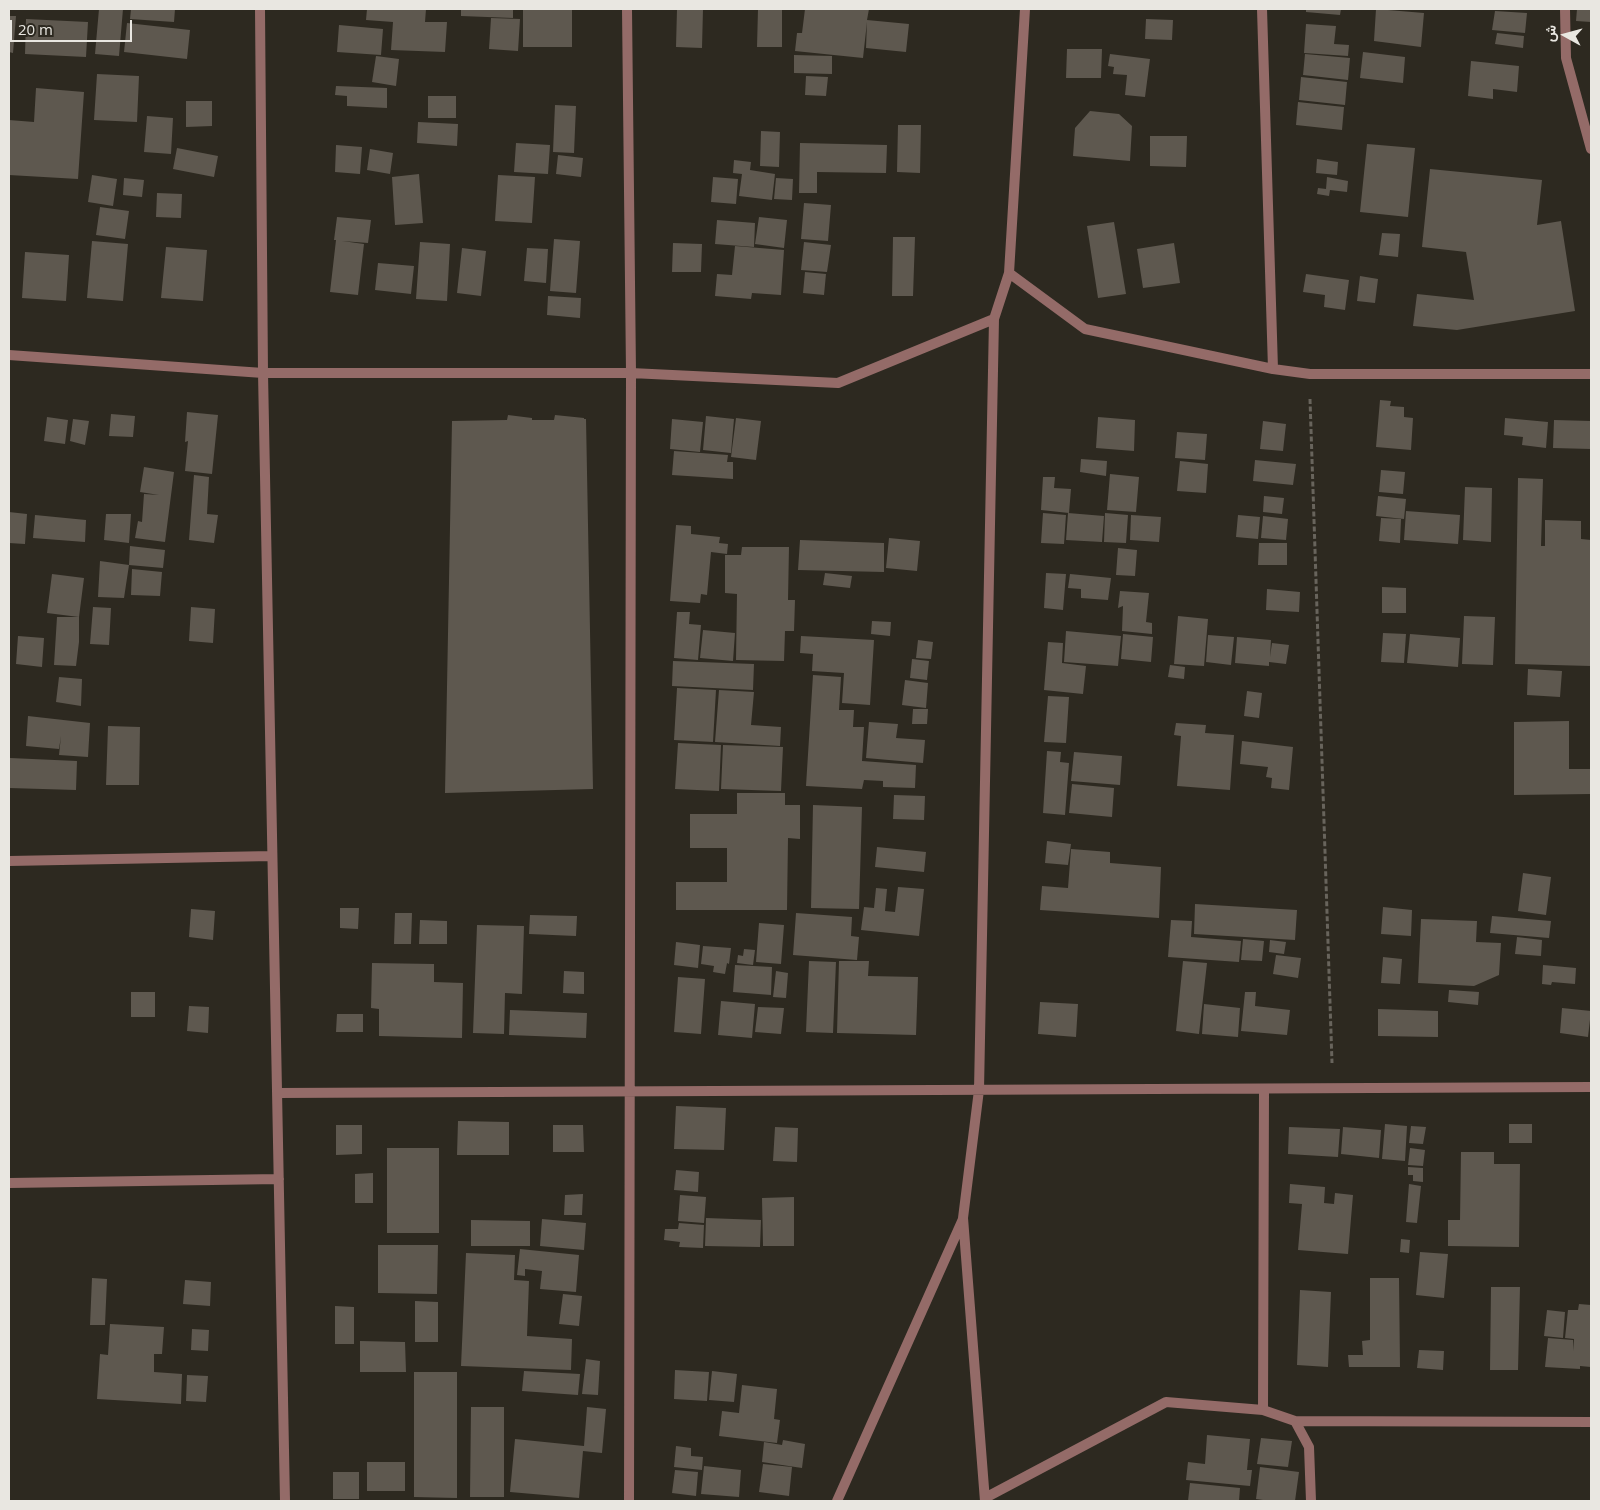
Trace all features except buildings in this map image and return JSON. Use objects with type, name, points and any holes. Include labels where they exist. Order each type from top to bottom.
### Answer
[{"type":"street","points":[[260,9],[263,373],[285,1501]]},
{"type":"street","points":[[627,9],[631,373],[628,1501]]},
{"type":"street","points":[[1025,9],[1009,273],[994,319],[979,1090],[963,1218],[985,1499],[1166,1402],[1263,1410],[1295,1421],[1591,1422]]},
{"type":"street","points":[[1262,9],[1273,369]]},
{"type":"street","points":[[1565,9],[1566,58],[1591,149]]},
{"type":"street","points":[[1009,273],[1085,329],[1273,369],[1310,374],[1591,374]]},
{"type":"street","points":[[9,354],[263,373],[631,373],[838,383],[994,319]]},
{"type":"street","points":[[9,861],[272,856]]},
{"type":"street","points":[[277,1093],[1591,1087]]},
{"type":"street","points":[[1263,1410],[1264,1089]]},
{"type":"street","points":[[9,1183],[279,1179]]},
{"type":"street","points":[[837,1501],[963,1218]]},
{"type":"street","points":[[1295,1421],[1310,1447],[1311,1501]]},
{"type":"path","points":[[1310,374],[1333,1088]]}]
